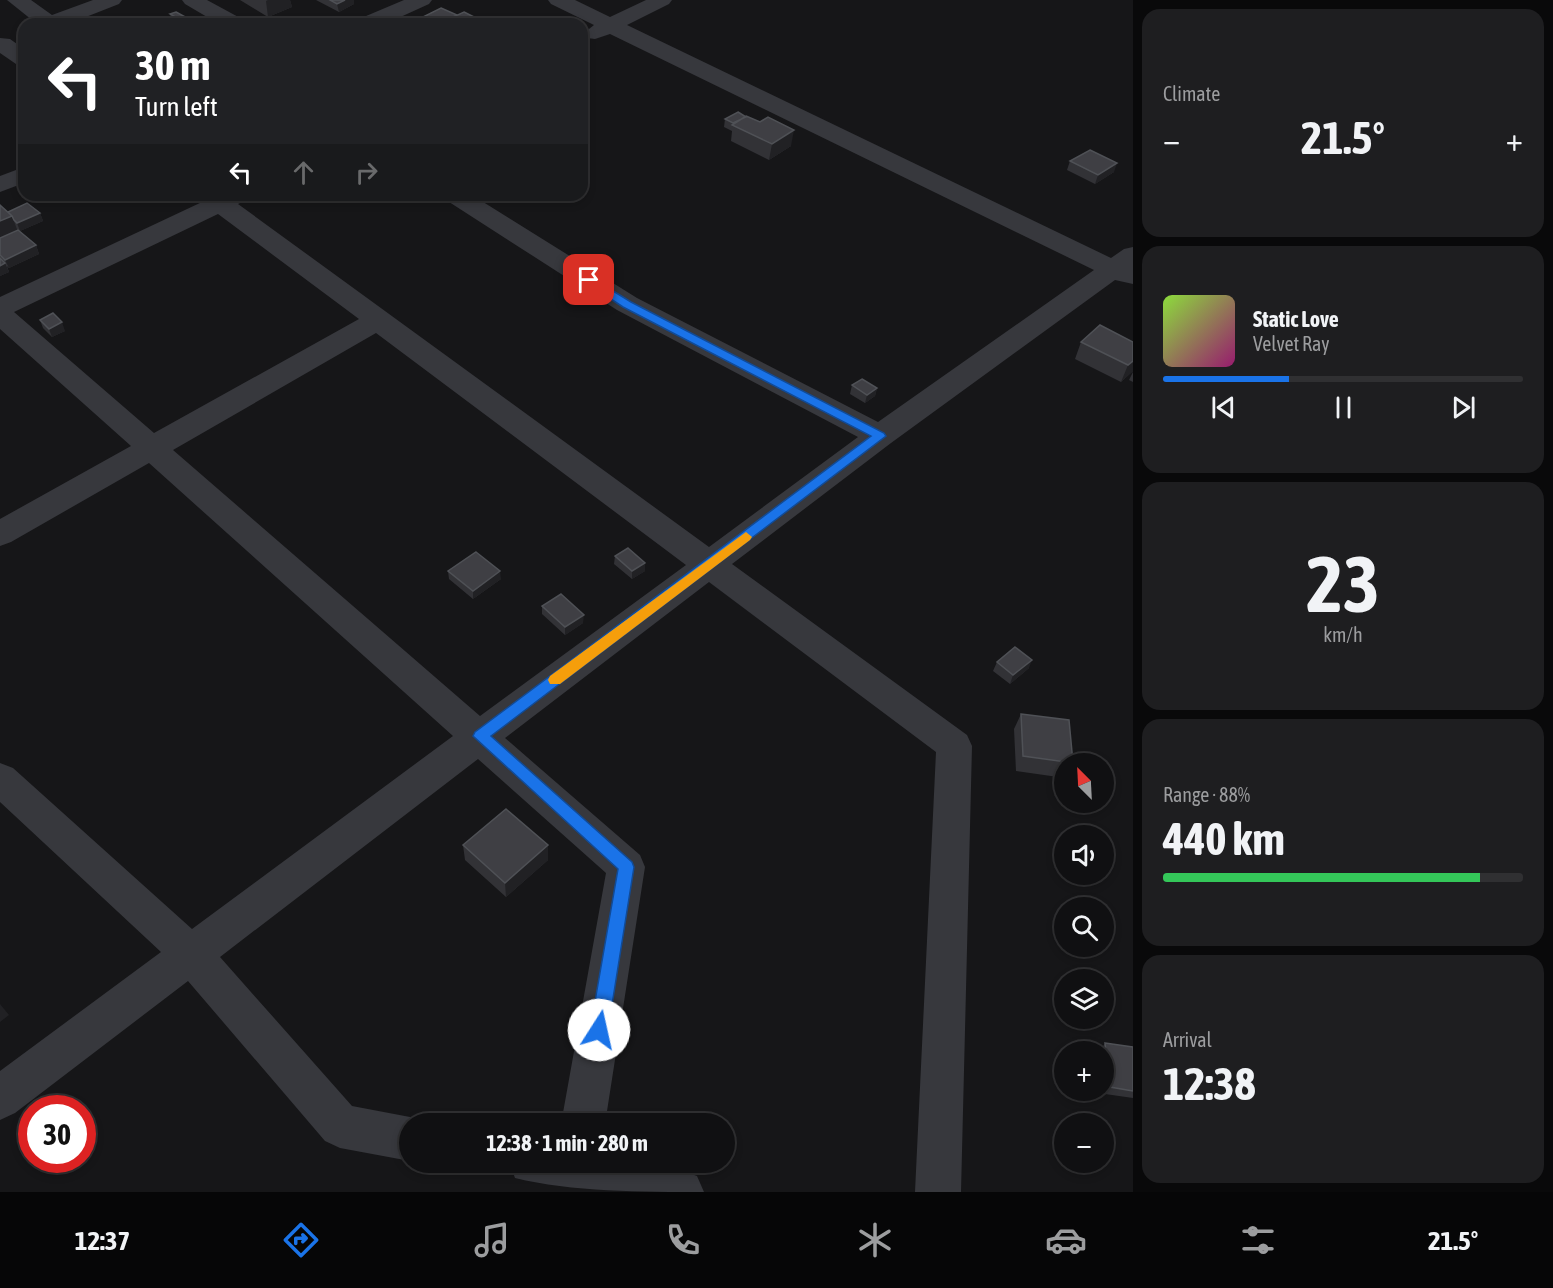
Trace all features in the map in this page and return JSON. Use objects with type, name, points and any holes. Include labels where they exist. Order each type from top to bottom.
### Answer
[{"type":"street","points":[[17,0],[41,18]]},
{"type":"street","points":[[65,18],[112,0]]},
{"type":"street","points":[[192,0],[224,18]]},
{"type":"street","points":[[381,18],[422,0]]},
{"type":"street","points":[[558,0],[609,26],[1126,267]]},
{"type":"street","points":[[588,35],[662,0]]},
{"type":"street","points":[[1,44],[18,37]]},
{"type":"street","points":[[1,44],[18,55]]},
{"type":"street","points":[[0,185],[18,177]]},
{"type":"street","points":[[0,308],[216,201]]},
{"type":"street","points":[[226,201],[378,320],[954,746],[938,1192]]},
{"type":"street","points":[[464,201],[627,304],[880,436]]},
{"type":"street","points":[[0,1098],[880,436],[1126,267]]},
{"type":"street","points":[[0,314],[626,867],[585,1113]]},
{"type":"street","points":[[0,534],[378,320]]},
{"type":"street","points":[[0,779],[191,954],[340,1126],[399,1137]]},
{"type":"street","points":[[601,1173],[681,1192]]},
{"type":"building","points":[[330,0],[345,0],[337,4]]},
{"type":"building","points":[[441,8],[457,15],[451,18],[423,17]]},
{"type":"building","points":[[176,12],[187,18],[177,18],[170,14]]},
{"type":"building","points":[[464,12],[476,18],[451,18]]},
{"type":"building","points":[[738,112],[746,117],[733,123],[725,119]]},
{"type":"building","points":[[746,116],[760,122],[768,117],[794,130],[772,144],[732,125]]},
{"type":"building","points":[[1090,150],[1117,163],[1098,175],[1070,161]]},
{"type":"building","points":[[27,203],[40,213],[17,223],[8,212]]},
{"type":"building","points":[[0,205],[12,216],[0,221]]},
{"type":"building","points":[[18,230],[36,245],[5,260],[0,255],[0,238]]},
{"type":"building","points":[[53,313],[62,322],[49,329],[40,320]]},
{"type":"building","points":[[1100,325],[1133,342],[1133,361],[1128,365],[1081,342]]},
{"type":"building","points":[[862,379],[877,388],[867,395],[852,385]]},
{"type":"building","points":[[628,548],[645,563],[632,571],[615,556]]},
{"type":"building","points":[[476,552],[500,571],[473,591],[448,571]]},
{"type":"building","points":[[561,594],[584,615],[565,627],[542,606]]},
{"type":"building","points":[[1015,647],[1032,660],[1013,675],[997,662]]},
{"type":"building","points":[[1021,714],[1069,720],[1072,753],[1054,753],[1054,760],[1023,756]]},
{"type":"building","points":[[506,809],[548,845],[505,883],[463,845]]},
{"type":"building","points":[[1114,1044],[1133,1047],[1133,1091],[1114,1088]]},
{"type":"slow traffic","points":[[555,680],[746,537]]},
{"type":"route","points":[[589,280],[627,304],[880,436],[480,736],[626,867],[599,1030]]}]
